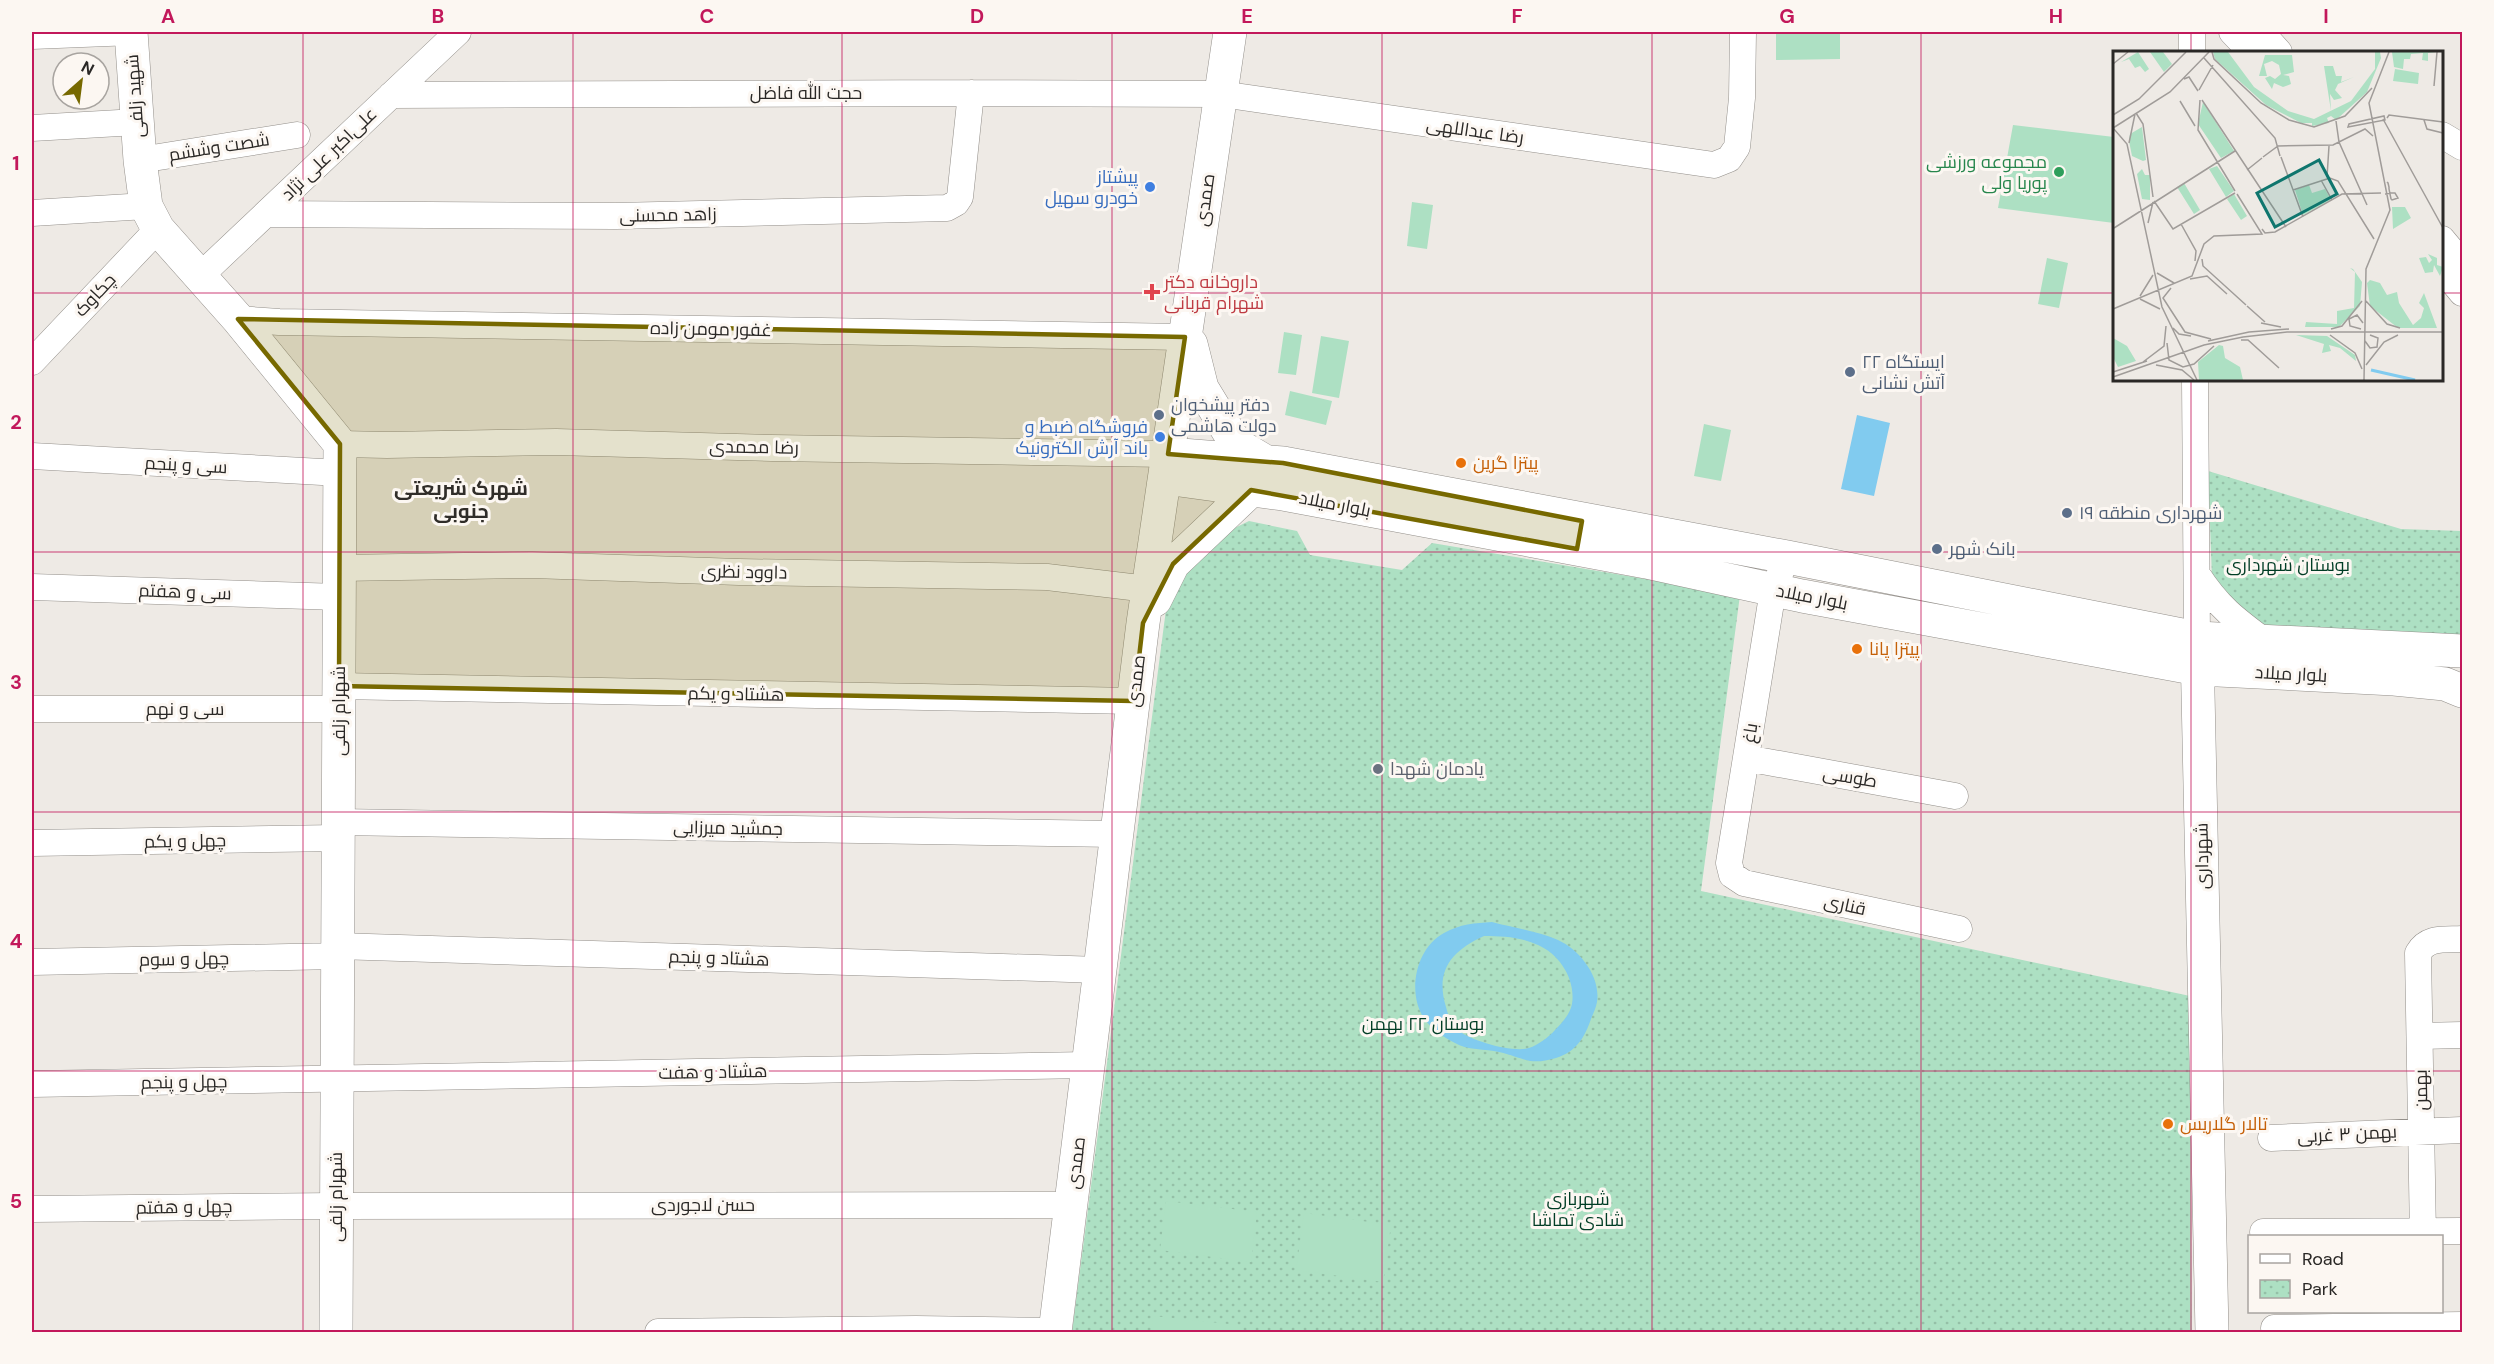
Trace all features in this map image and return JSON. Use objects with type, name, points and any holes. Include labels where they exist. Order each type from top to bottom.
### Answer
[{"type":"main road","name":"شهید زلفی","points":[[132,32],[140,160]]},
{"type":"main road","name":"صمدی","points":[[1055,1331],[1143,623],[1230,32]]},
{"type":"main road","points":[[140,160],[152,218],[238,319],[340,458]]},
{"type":"main road","points":[[1186,332],[1202,388],[1236,444],[1263,460]]},
{"type":"main road","name":"شهرام زلفی","points":[[336,1332],[340,458]]},
{"type":"main road","name":"بلوار میلاد","points":[[1167,466],[1263,460],[1580,535],[1773,590],[2198,654],[2445,684],[2463,691]]},
{"type":"main road","name":"بلوار میلاد","points":[[1167,466],[1251,490],[1580,535],[1787,557],[2198,654],[2268,643],[2462,651]]},
{"type":"main road","points":[[1143,623],[1173,564],[1251,490]]},
{"type":"main road","name":"شهرداری","points":[[2198,654],[2212,1332]]},
{"type":"street","points":[[32,36],[132,32]]},
{"type":"street","name":"علی‌اکبر علی نژاد","points":[[200,276],[458,32]]},
{"type":"street","name":"رضا عبداللهی","points":[[1221,94],[1714,165],[1729,159],[1737,147],[1742,98],[1743,32]]},
{"type":"street","points":[[2192,32],[2192,51]]},
{"type":"street","points":[[2232,32],[2250,51]]},
{"type":"street","points":[[2261,32],[2278,51]]},
{"type":"street","name":"زاهد محسنی","points":[[266,214],[616,216],[947,208],[956,203],[960,197],[971,93]]},
{"type":"street","name":"حجت الله فاضل","points":[[391,95],[1221,94]]},
{"type":"street","points":[[32,128],[137,122]]},
{"type":"street","name":"شصت وششم","points":[[140,160],[297,135]]},
{"type":"street","points":[[2443,136],[2463,147]]},
{"type":"street","points":[[32,213],[152,218]]},
{"type":"street","name":"چکاوک","points":[[32,362],[42,341],[152,218]]},
{"type":"street","points":[[2443,240],[2463,263]]},
{"type":"street","points":[[2443,270],[2463,293]]},
{"type":"street","name":"غفور مومن زاده","points":[[238,319],[291,322],[1186,332]]},
{"type":"street","name":"شهرداری","points":[[2195,381],[2198,654]]},
{"type":"street","name":"رضا محمدی","points":[[340,458],[387,446],[556,442],[796,449],[1167,466]]},
{"type":"street","name":"سی و پنجم","points":[[32,456],[340,458]]},
{"type":"street","name":"باغ","points":[[1732,875],[1729,863],[1773,590],[1787,557]]},
{"type":"street","name":"داوود نظری","points":[[339,583],[532,565],[739,572],[1035,576],[1148,589]]},
{"type":"street","points":[[2197,574],[2227,614],[2268,643]]},
{"type":"street","name":"سی و هفتم","points":[[32,587],[339,583]]},
{"type":"street","name":"هشتاد و یکم","points":[[339,698],[1134,701]]},
{"type":"street","name":"سی و نهم","points":[[32,709],[339,698]]},
{"type":"street","name":"طوسی","points":[[1746,758],[1955,796]]},
{"type":"street","name":"جمشید میرزایی","points":[[338,830],[1117,834]]},
{"type":"street","name":"چهل و یکم","points":[[32,843],[338,830]]},
{"type":"street","name":"قناری","points":[[1732,875],[1744,883],[1959,929]]},
{"type":"street","name":"بهمن","points":[[2423,1234],[2418,953],[2423,945],[2432,940],[2463,939]]},
{"type":"street","name":"چهل و سوم","points":[[32,962],[337,951]]},
{"type":"street","name":"هشتاد و پنجم","points":[[337,951],[1100,970]]},
{"type":"street","points":[[2420,1036],[2463,1035]]},
{"type":"street","name":"هشتاد و هفت","points":[[337,1080],[1088,1065]]},
{"type":"street","name":"چهل و پنجم","points":[[32,1084],[337,1080]]},
{"type":"street","name":"بهمن ۳ غربی","points":[[2271,1138],[2463,1130]]},
{"type":"street","name":"حسن لاجوردی","points":[[336,1206],[1071,1205]]},
{"type":"street","name":"چهل و هفتم","points":[[32,1209],[336,1206]]},
{"type":"street","points":[[2263,1232],[2423,1234],[2463,1231]]},
{"type":"street","points":[[2274,1328],[2425,1323],[2463,1325]]},
{"type":"street","points":[[658,1332],[916,1329],[1055,1331]]},
{"type":"highlighted area","points":[[238,319],[1185,337],[1168,454],[1283,463],[1582,521],[1577,549],[1251,490],[1173,564],[1143,623],[1134,701],[339,686],[340,444]]},
{"type":"green space","points":[[1776,32],[1840,32],[1840,59],[1776,60]]},
{"type":"green space","name":"مجموعه ورزشی پوریا ولی","points":[[2013,125],[2113,137],[2113,223],[1998,208]]},
{"type":"green space","points":[[1412,202],[1433,205],[1427,249],[1407,246]]},
{"type":"green space","points":[[2047,258],[2068,263],[2059,308],[2038,304]]},
{"type":"green space","points":[[1284,332],[1302,335],[1296,375],[1278,373]]},
{"type":"green space","points":[[1321,336],[1349,341],[1339,398],[1312,393]]},
{"type":"green space","points":[[1290,391],[1332,401],[1326,425],[1285,415]]},
{"type":"green space","points":[[1704,424],[1731,430],[1721,481],[1694,476]]},
{"type":"green space","name":"بوستان شهرداری","points":[[2208,471],[2401,529],[2462,531],[2462,634],[2456,637],[2265,631],[2235,609],[2212,577]]},
{"type":"green space","name":"بوستان ۲۲ بهمن","points":[[1249,521],[1297,531],[1310,555],[1402,570],[1432,543],[1740,595],[1701,891],[2190,996],[2192,1332],[1072,1332],[1168,594],[1212,539]]},
{"type":"green space","points":[[1166,1201],[1257,1212],[1251,1262],[1160,1250]]},
{"type":"green space","points":[[1304,1213],[1391,1225],[1383,1282],[1296,1270]]},
{"type":"green space","points":[[1153,1316],[1238,1325],[1237,1332],[1151,1332]]},
{"type":"water","points":[[1857,415],[1890,423],[1874,496],[1841,489]]},
{"type":"water","points":[[1492,922],[1558,940],[1574,950],[1587,965],[1596,983],[1597,1004],[1583,1038],[1569,1052],[1556,1058],[1533,1061],[1499,1052],[1465,1047],[1432,1028],[1420,1011],[1416,999],[1417,973],[1420,961],[1434,940],[1450,930],[1468,924]],"holes":[[[1484,936],[1532,942],[1553,954],[1569,977],[1573,995],[1568,1015],[1540,1043],[1522,1049],[1493,1045],[1465,1035],[1452,1023],[1443,994],[1444,973],[1448,964],[1463,948]]]},
{"type":"place","name":"مجموعه ورزشی پوریا ولی","points":[[2059,172]]},
{"type":"place","name":"پیشتاز خودرو سهیل","points":[[1150,187]]},
{"type":"place","name":"داروخانه دکتر شهرام قربانی","points":[[1152,292]]},
{"type":"place","name":"ایستگاه ۲۲ آتش نشانی","points":[[1850,372]]},
{"type":"place","name":"دفتر پیشخوان دولت هاشمی","points":[[1159,415]]},
{"type":"place","name":"فروشگاه ضبط و باند آرش الکترونیک","points":[[1160,437]]},
{"type":"place","name":"پیتزا گرین","points":[[1461,463]]},
{"type":"place","name":"شهرداری منطقه ۱۹","points":[[2067,513]]},
{"type":"place","name":"بانک شهر","points":[[1937,549]]},
{"type":"place","name":"پیتزا پانا","points":[[1857,649]]},
{"type":"place","name":"یادمان شهدا","points":[[1378,769]]},
{"type":"place","name":"تالار گلاریس","points":[[2168,1124]]},
{"type":"district","name":"شهرک شریعتی جنوبی","points":[[461,500]]},
{"type":"park label","name":"شهربازی شادی تماشا","points":[[1578,1209]]}]
